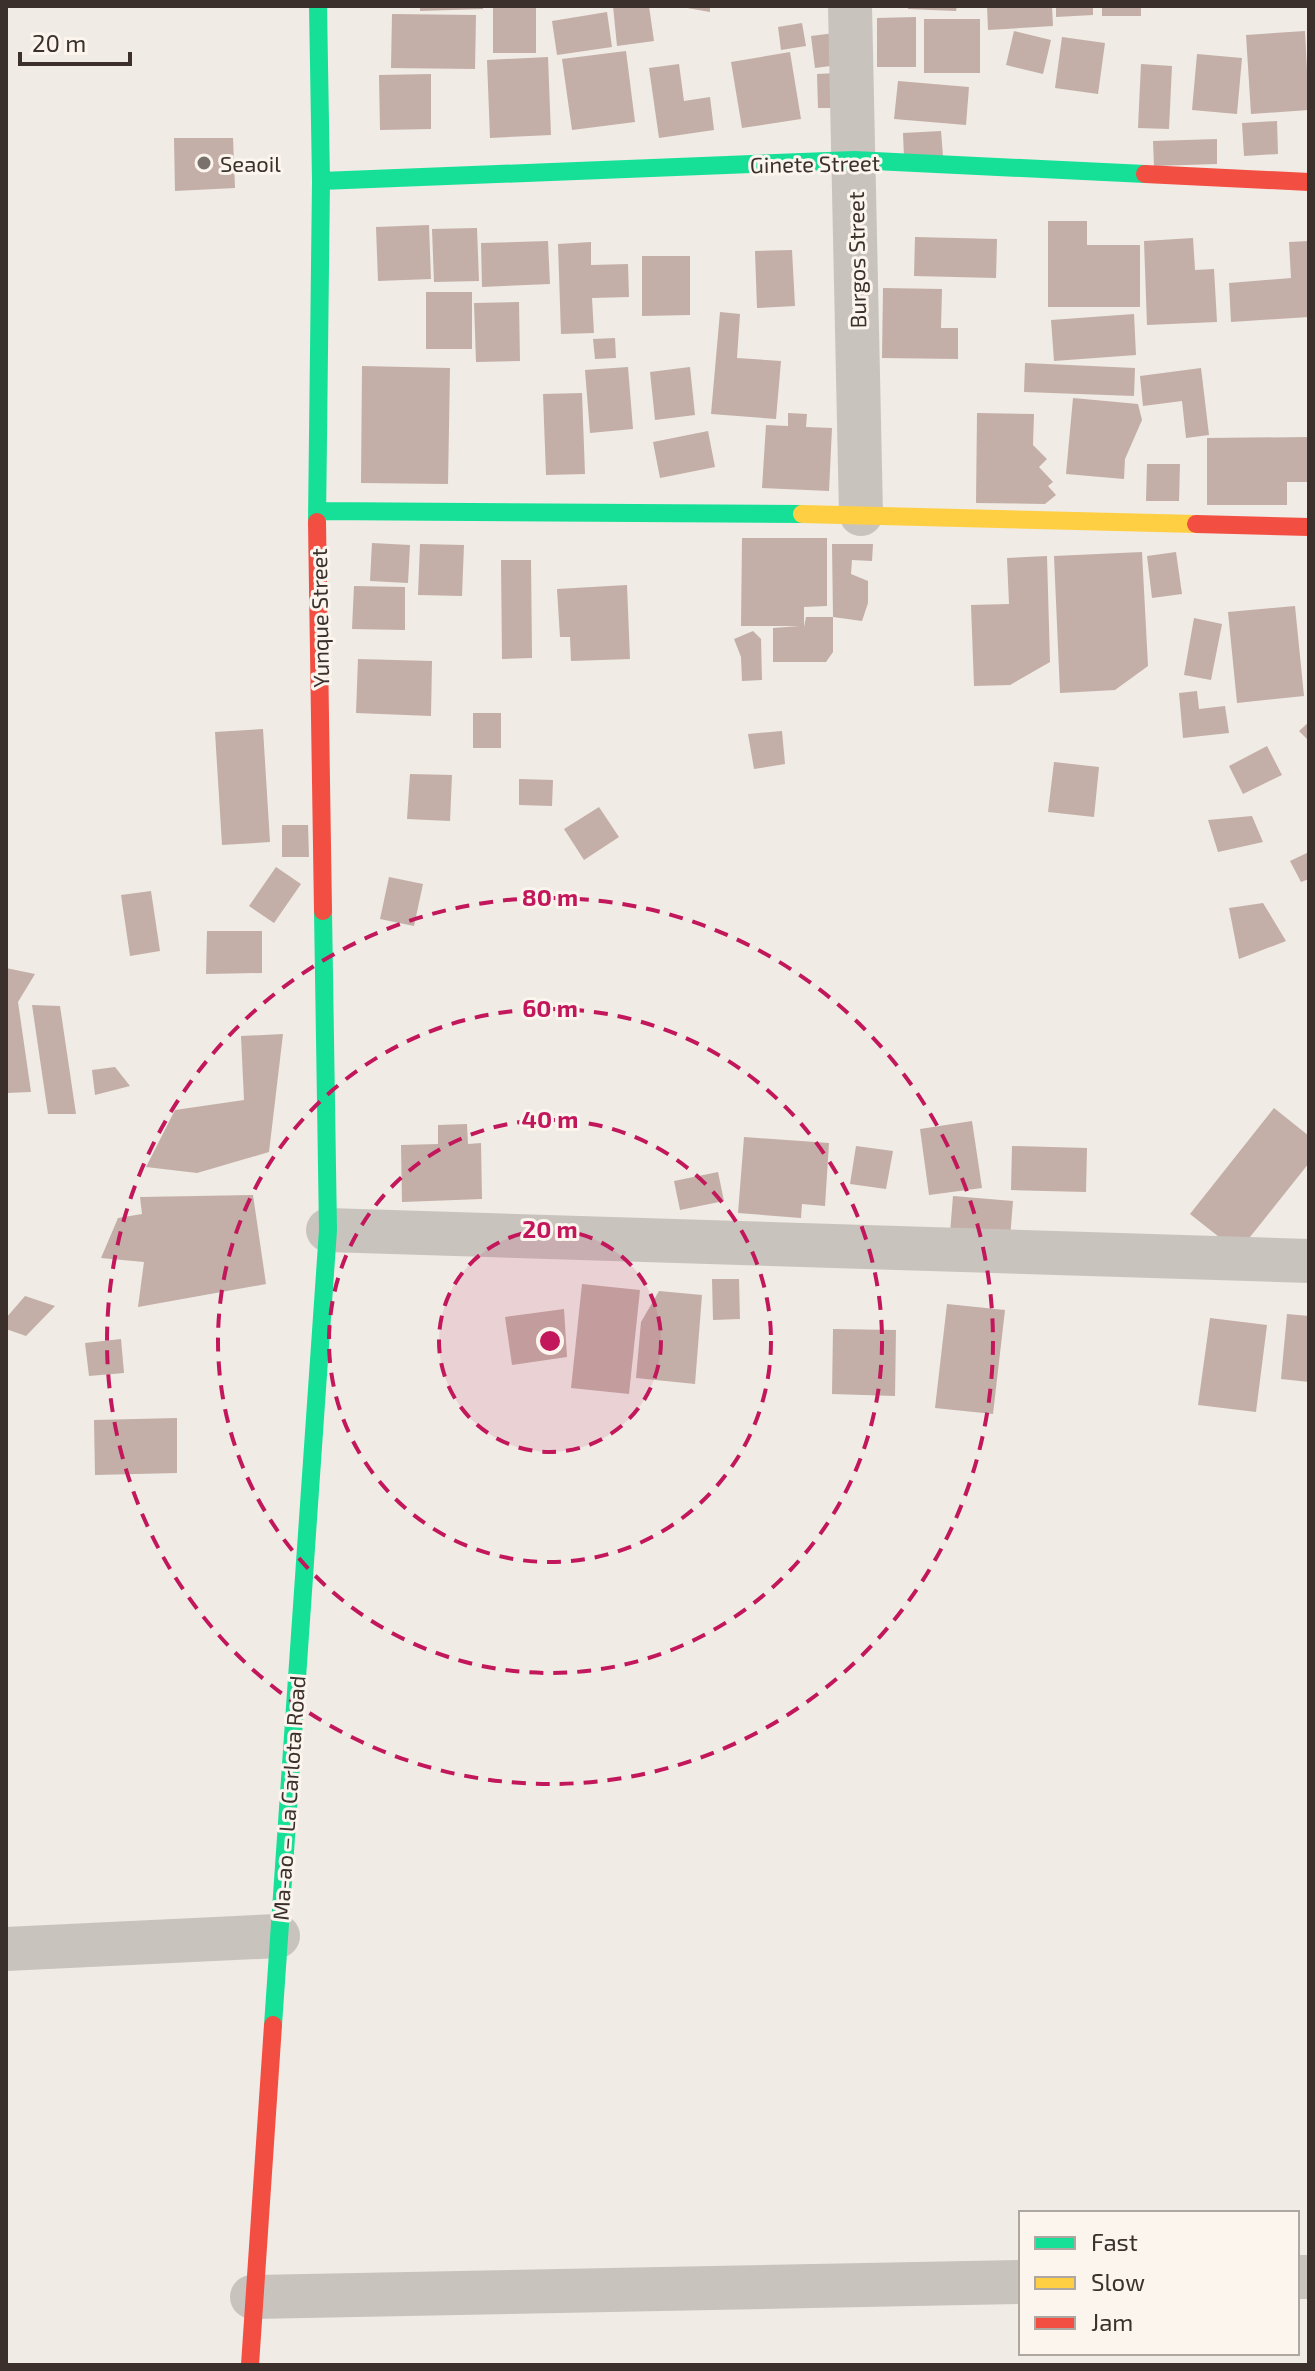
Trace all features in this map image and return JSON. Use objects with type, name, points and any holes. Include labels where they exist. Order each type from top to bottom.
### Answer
[{"type":"main road","name":"Yunque Street","points":[[318,6],[321,181],[317,511],[328,1230]]},
{"type":"main road","name":"Ginete Street","points":[[321,181],[854,160],[1309,182]]},
{"type":"main road","points":[[317,511],[861,514],[1309,527]]},
{"type":"main road","name":"Ma-ao – La Carlota Road","points":[[250,2365],[252,2297],[328,1230]]},
{"type":"street","name":"Burgos Street","points":[[850,6],[861,514]]},
{"type":"street","points":[[328,1230],[1309,1261]]},
{"type":"street","points":[[6,1949],[278,1936]]},
{"type":"street","points":[[252,2297],[1019,2282]]},
{"type":"building","points":[[420,6],[483,6],[483,9],[420,11]]},
{"type":"building","points":[[493,6],[536,6],[536,53],[493,53]]},
{"type":"building","points":[[613,6],[649,6],[654,41],[617,46]]},
{"type":"building","points":[[676,6],[710,6],[710,12]]},
{"type":"building","points":[[908,6],[957,6],[956,11],[908,9]]},
{"type":"building","points":[[987,6],[1052,6],[1053,26],[988,30]]},
{"type":"building","points":[[1056,6],[1093,6],[1093,15],[1056,17]]},
{"type":"building","points":[[1102,6],[1141,6],[1141,16],[1102,16]]},
{"type":"building","points":[[607,12],[612,47],[557,55],[552,21]]},
{"type":"building","points":[[392,14],[476,15],[475,69],[391,68]]},
{"type":"building","points":[[916,17],[916,67],[877,67],[877,18]]},
{"type":"building","points":[[924,19],[980,19],[980,73],[924,73]]},
{"type":"building","points":[[802,23],[806,46],[781,50],[778,27]]},
{"type":"building","points":[[1014,31],[1051,40],[1043,74],[1006,65]]},
{"type":"building","points":[[1305,31],[1309,110],[1251,114],[1246,35]]},
{"type":"building","points":[[835,33],[838,65],[815,68],[811,36]]},
{"type":"building","points":[[1062,37],[1105,43],[1098,94],[1055,88]]},
{"type":"building","points":[[626,51],[635,122],[572,130],[562,59]]},
{"type":"building","points":[[790,52],[801,119],[742,128],[731,62]]},
{"type":"building","points":[[1197,54],[1242,58],[1237,114],[1192,110]]},
{"type":"building","points":[[548,57],[551,135],[490,138],[487,60]]},
{"type":"building","points":[[679,64],[684,101],[710,97],[714,130],[659,138],[649,68]]},
{"type":"building","points":[[1141,64],[1172,66],[1169,129],[1138,128]]},
{"type":"building","points":[[837,73],[838,108],[818,108],[817,74]]},
{"type":"building","points":[[431,74],[431,129],[380,130],[379,75]]},
{"type":"building","points":[[898,81],[969,87],[966,125],[894,119]]},
{"type":"building","points":[[1277,121],[1278,154],[1244,156],[1242,123]]},
{"type":"building","points":[[941,131],[943,156],[904,158],[903,133]]},
{"type":"building","name":"Seaoil","points":[[174,138],[233,138],[235,188],[175,191]]},
{"type":"building","points":[[1217,139],[1217,164],[1154,166],[1153,141]]},
{"type":"building","points":[[1048,221],[1087,221],[1087,245],[1140,245],[1140,307],[1048,307]]},
{"type":"building","points":[[429,225],[431,279],[378,281],[376,227]]},
{"type":"building","points":[[477,228],[479,281],[434,282],[432,229]]},
{"type":"building","points":[[915,237],[997,239],[996,278],[914,276]]},
{"type":"building","points":[[1193,238],[1195,270],[1214,269],[1217,322],[1147,325],[1144,241]]},
{"type":"building","points":[[548,241],[550,284],[482,287],[481,243]]},
{"type":"building","points":[[1309,241],[1309,317],[1231,322],[1229,283],[1291,278],[1289,242]]},
{"type":"building","points":[[591,242],[591,265],[628,264],[629,297],[592,298],[594,333],[561,334],[558,244]]},
{"type":"building","points":[[792,250],[795,306],[757,308],[755,251]]},
{"type":"building","points":[[642,256],[690,256],[690,315],[642,316]]},
{"type":"building","points":[[883,288],[942,289],[941,328],[958,328],[958,359],[882,358]]},
{"type":"building","points":[[426,292],[472,292],[472,349],[426,349]]},
{"type":"building","points":[[519,302],[520,361],[476,362],[474,303]]},
{"type":"building","points":[[720,312],[740,314],[737,358],[781,361],[776,419],[711,414]]},
{"type":"building","points":[[1134,314],[1136,355],[1054,361],[1051,320]]},
{"type":"building","points":[[615,338],[616,358],[595,359],[593,339]]},
{"type":"building","points":[[1025,363],[1135,368],[1134,396],[1024,392]]},
{"type":"building","points":[[362,366],[450,368],[448,484],[361,483]]},
{"type":"building","points":[[628,367],[633,429],[590,433],[585,370]]},
{"type":"building","points":[[690,367],[695,415],[655,420],[650,372]]},
{"type":"building","points":[[1201,368],[1209,435],[1186,438],[1182,401],[1143,406],[1140,376]]},
{"type":"building","points":[[582,393],[585,474],[546,475],[543,394]]},
{"type":"building","points":[[1073,398],[1138,404],[1142,420],[1125,459],[1124,479],[1066,474]]},
{"type":"building","points":[[788,413],[807,414],[806,427],[832,428],[829,491],[762,488],[766,425],[788,426]]},
{"type":"building","points":[[977,413],[1034,414],[1033,445],[1047,459],[1039,467],[1053,482],[1048,486],[1056,495],[1045,504],[976,503]]},
{"type":"building","points":[[708,431],[715,467],[660,478],[653,442]]},
{"type":"building","points":[[1309,437],[1309,482],[1287,482],[1287,505],[1207,505],[1207,438]]},
{"type":"building","points":[[1147,464],[1180,464],[1179,501],[1146,501]]},
{"type":"building","points":[[742,538],[827,538],[827,606],[804,607],[804,627],[806,617],[833,617],[833,652],[826,662],[773,662],[773,628],[799,626],[741,626]]},
{"type":"building","points":[[372,543],[410,545],[408,583],[370,581]]},
{"type":"building","points":[[420,544],[464,545],[462,596],[418,595]]},
{"type":"building","points":[[832,544],[873,544],[872,561],[852,560],[851,574],[868,581],[868,603],[862,621],[833,617]]},
{"type":"building","points":[[1142,552],[1148,666],[1115,690],[1060,693],[1054,556]]},
{"type":"building","points":[[1176,552],[1182,594],[1152,598],[1147,556]]},
{"type":"building","points":[[1047,556],[1050,662],[1010,685],[974,686],[971,605],[1009,604],[1007,558]]},
{"type":"building","points":[[501,560],[531,560],[532,658],[502,659]]},
{"type":"building","points":[[627,585],[630,659],[571,661],[570,637],[560,637],[557,589]]},
{"type":"building","points":[[354,586],[405,587],[405,630],[352,629]]},
{"type":"building","points":[[1295,606],[1304,696],[1237,703],[1228,612]]},
{"type":"building","points":[[1194,618],[1222,624],[1211,680],[1184,675]]},
{"type":"building","points":[[753,631],[761,639],[762,680],[742,681],[741,657],[734,639]]},
{"type":"building","points":[[358,659],[432,661],[431,716],[356,713]]},
{"type":"building","points":[[1197,691],[1199,709],[1225,706],[1229,733],[1183,738],[1179,693]]},
{"type":"building","points":[[473,713],[501,713],[501,748],[473,748]]},
{"type":"building","points":[[1309,722],[1309,741],[1299,731]]},
{"type":"building","points":[[263,729],[270,842],[222,845],[215,732]]},
{"type":"building","points":[[782,731],[785,764],[754,769],[748,734]]},
{"type":"building","points":[[1267,746],[1282,775],[1243,794],[1229,766]]},
{"type":"building","points":[[1054,762],[1099,767],[1094,817],[1048,812]]},
{"type":"building","points":[[410,774],[452,775],[450,821],[407,819]]},
{"type":"building","points":[[519,779],[553,780],[552,806],[519,805]]},
{"type":"building","points":[[599,807],[619,837],[584,860],[564,829]]},
{"type":"building","points":[[1252,816],[1263,842],[1218,852],[1208,820]]},
{"type":"building","points":[[282,825],[308,825],[309,857],[282,857]]},
{"type":"building","points":[[1309,852],[1309,879],[1301,882],[1290,861]]},
{"type":"building","points":[[276,867],[301,884],[274,923],[249,906]]},
{"type":"building","points":[[389,877],[423,884],[414,926],[380,919]]},
{"type":"building","points":[[151,891],[160,951],[130,956],[121,895]]},
{"type":"building","points":[[1263,903],[1286,941],[1239,959],[1229,908]]},
{"type":"building","points":[[207,931],[262,931],[262,973],[206,974]]},
{"type":"building","points":[[6,968],[35,974],[18,1002],[31,1092],[6,1093]]},
{"type":"building","points":[[32,1005],[60,1006],[76,1114],[48,1114]]},
{"type":"building","points":[[283,1034],[269,1152],[197,1173],[146,1167],[175,1110],[244,1100],[241,1036]]},
{"type":"building","points":[[115,1067],[130,1086],[95,1095],[92,1070]]},
{"type":"building","points":[[1274,1108],[1309,1136],[1309,1163],[1238,1252],[1190,1214]]},
{"type":"building","points":[[972,1121],[982,1188],[929,1195],[920,1129]]},
{"type":"building","points":[[467,1124],[468,1144],[481,1143],[482,1199],[402,1202],[401,1145],[438,1144],[438,1125]]},
{"type":"building","points":[[744,1137],[829,1143],[825,1206],[802,1204],[801,1218],[738,1213]]},
{"type":"building","points":[[856,1146],[893,1151],[886,1189],[850,1184]]},
{"type":"building","points":[[1012,1146],[1087,1148],[1086,1192],[1011,1190]]},
{"type":"building","points":[[718,1172],[724,1201],[680,1210],[674,1181]]},
{"type":"building","points":[[253,1195],[266,1284],[138,1307],[144,1262],[101,1258],[118,1218],[142,1214],[140,1197]]},
{"type":"building","points":[[953,1196],[1013,1201],[1009,1251],[949,1246]]},
{"type":"building","points":[[712,1279],[739,1279],[740,1319],[713,1320]]},
{"type":"building","points":[[582,1284],[640,1290],[629,1394],[571,1388]]},
{"type":"building","points":[[659,1291],[702,1295],[695,1384],[636,1378],[641,1322]]},
{"type":"building","points":[[25,1296],[55,1306],[26,1336],[6,1329],[6,1318]]},
{"type":"building","points":[[947,1304],[1005,1310],[993,1414],[935,1408]]},
{"type":"building","points":[[564,1309],[567,1357],[512,1365],[505,1317]]},
{"type":"building","points":[[1287,1314],[1309,1316],[1309,1382],[1281,1379]]},
{"type":"building","points":[[1210,1318],[1267,1325],[1256,1412],[1198,1405]]},
{"type":"building","points":[[833,1329],[896,1330],[895,1396],[832,1394]]},
{"type":"building","points":[[121,1339],[124,1373],[89,1376],[85,1343]]},
{"type":"building","points":[[177,1418],[177,1473],[95,1475],[94,1420]]},
{"type":"traffic: fast","points":[[317,522],[321,181],[318,6]]},
{"type":"traffic: fast","points":[[321,181],[854,160],[1145,174]]},
{"type":"traffic: fast","points":[[317,511],[802,514]]},
{"type":"traffic: fast","points":[[273,2025],[328,1230],[323,911]]},
{"type":"traffic: slow","points":[[802,514],[1196,524]]},
{"type":"traffic: jam","points":[[1145,174],[1309,182]]},
{"type":"traffic: jam","points":[[317,522],[323,911]]},
{"type":"traffic: jam","points":[[1196,524],[1309,527]]},
{"type":"traffic: jam","points":[[250,2365],[273,2025]]},
{"type":"place","name":"Seaoil","points":[[204,163]]}]
